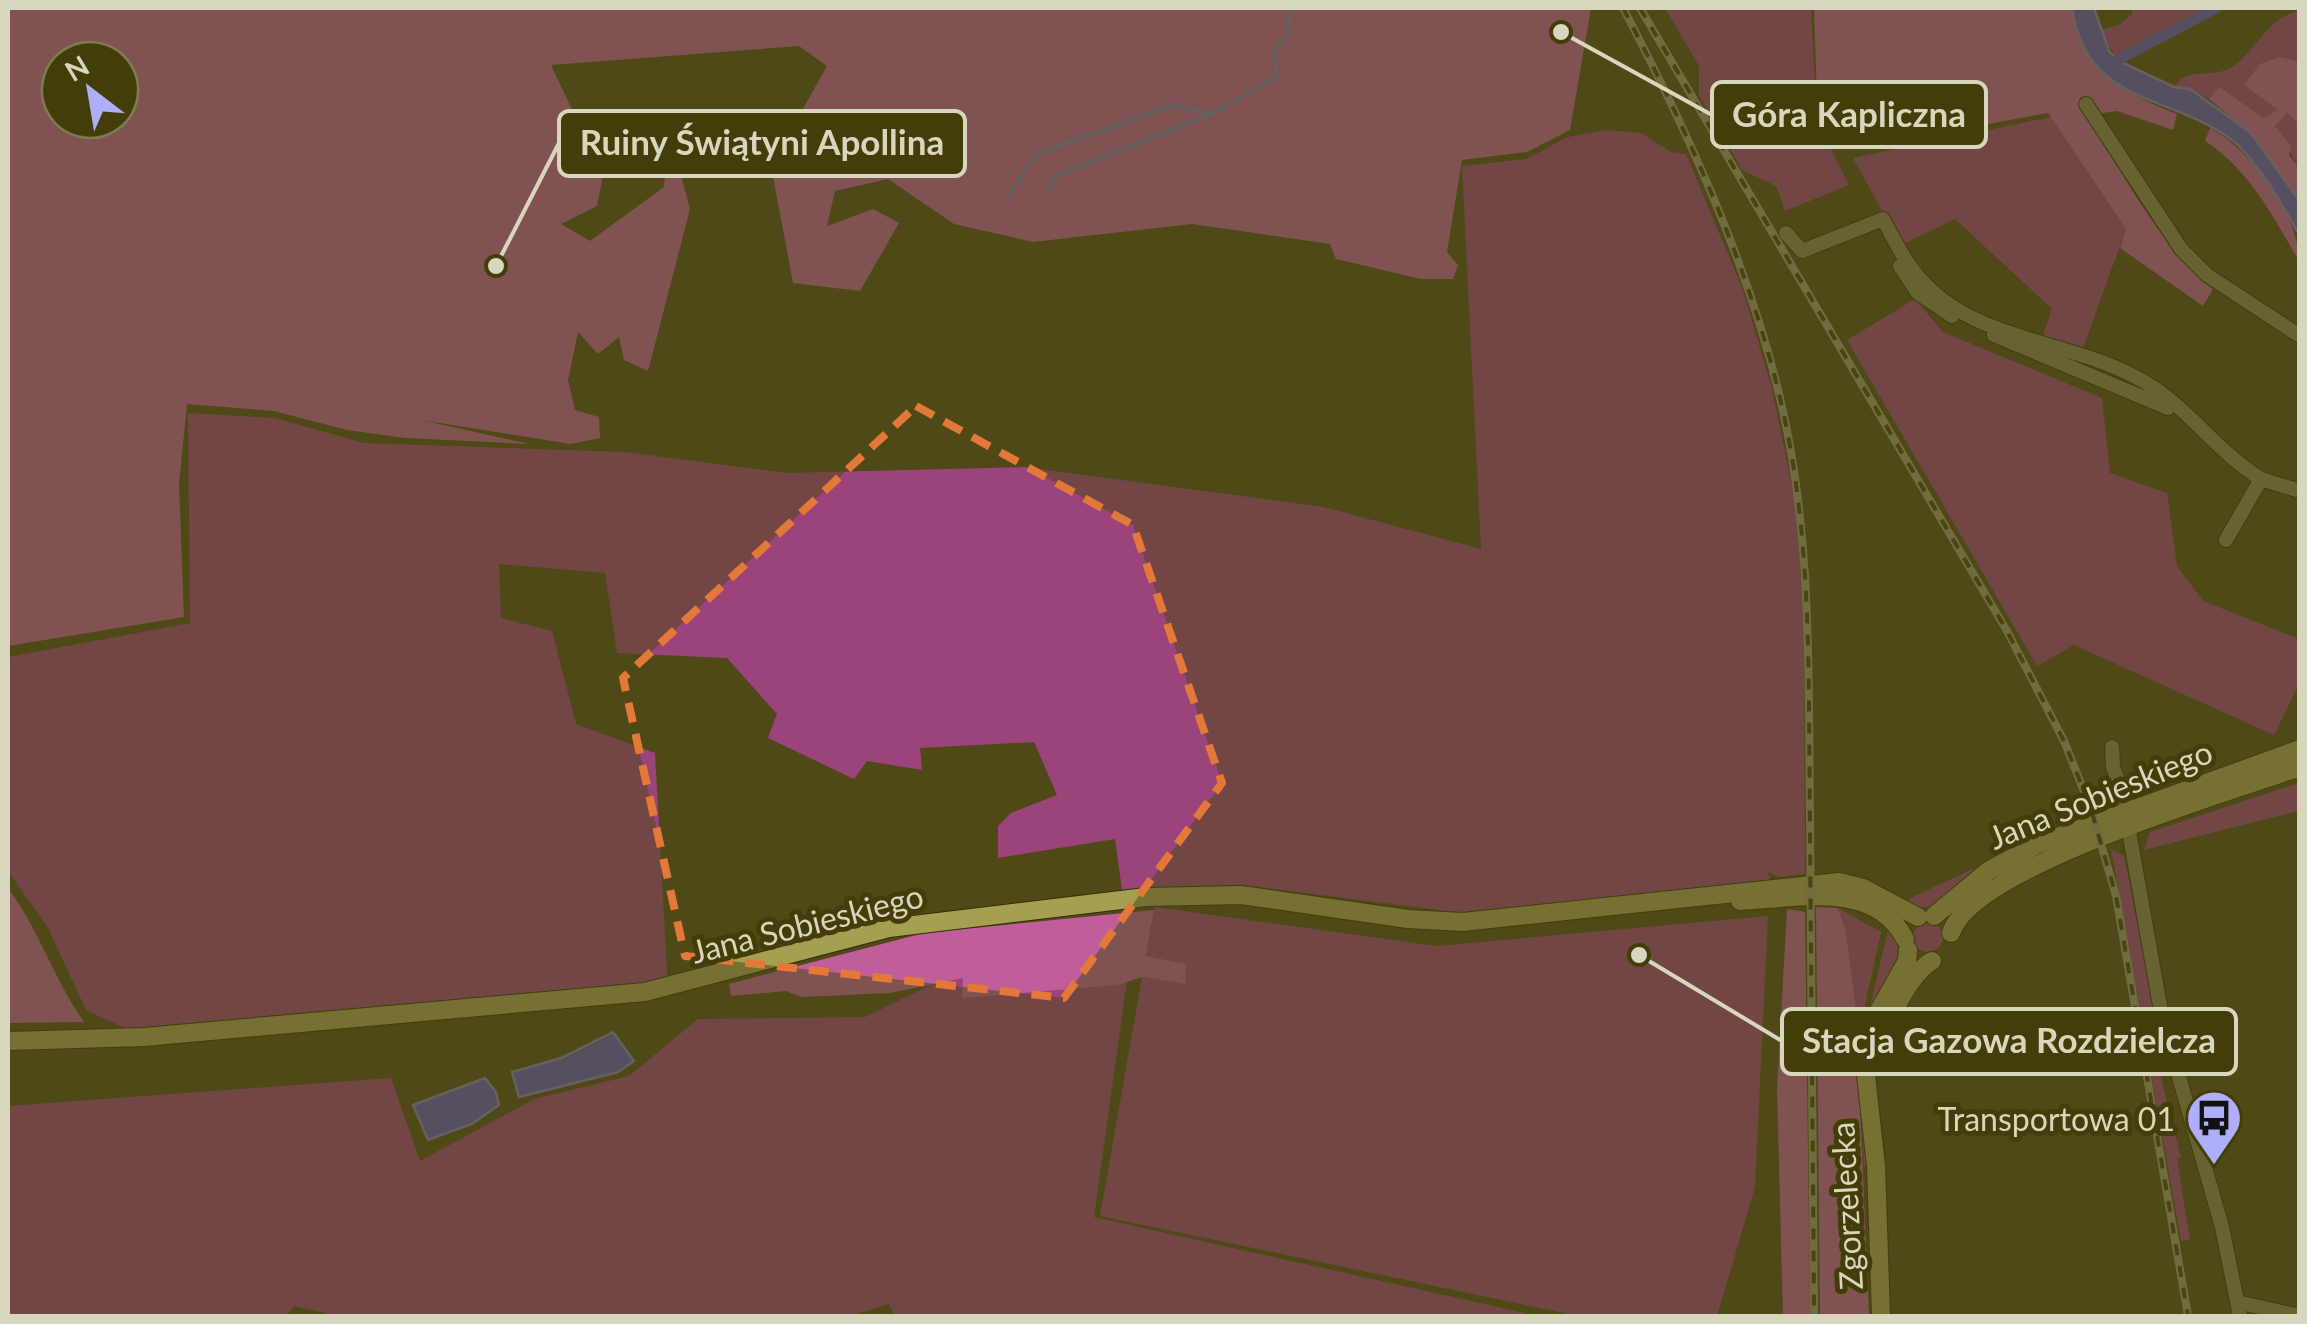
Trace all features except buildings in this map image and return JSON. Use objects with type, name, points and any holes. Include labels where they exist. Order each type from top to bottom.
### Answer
[{"type":"main road","name":"Jana Sobieskiego","points":[[1680,900],[1714,892],[1839,882],[1871,891],[1926,917],[1988,871],[2090,825],[2128,820],[2148,804],[2300,749]]},
{"type":"main road","name":"Jana Sobieskiego","points":[[1952,933],[1964,912],[2006,880],[2128,820],[2300,767]]},
{"type":"main road","name":"Jana Sobieskiego","points":[[8,1042],[176,1035],[645,992],[889,928],[1146,897],[1241,895],[1448,922],[1680,900],[1843,897],[1873,909],[1898,927],[1907,945]]},
{"type":"main road","points":[[1926,917],[1952,933],[1948,952],[1932,962],[1921,960],[1907,945],[1908,926],[1926,917]]},
{"type":"main road","name":"Zgorzelecka","points":[[1881,1316],[1870,1092],[1864,1065],[1868,1035],[1907,961],[1907,945]]},
{"type":"main road","name":"Zgorzelecka","points":[[1870,1092],[1879,1042],[1920,970],[1932,962]]},
{"type":"street","points":[[2086,104],[2181,249],[2206,275],[2300,336]]},
{"type":"street","points":[[1786,232],[1802,251],[1876,222],[1909,281],[1930,304],[1976,328],[2138,392],[2182,415],[2233,461],[2261,479],[2300,491]]},
{"type":"street","points":[[2226,540],[2261,479]]},
{"type":"street","points":[[2112,747],[2162,1017],[2222,1227],[2239,1309],[2300,1316]]},
{"type":"highlighted area","points":[[916,406],[1133,525],[1222,783],[1064,998],[685,956],[623,678]]},
{"type":"shaded area","points":[[8,8],[1591,8],[1570,130],[1527,152],[1462,160],[1447,252],[1458,265],[1453,279],[1421,279],[1336,259],[1330,244],[1192,224],[1033,242],[954,224],[888,179],[835,191],[827,226],[873,209],[899,223],[860,291],[793,283],[771,166],[827,66],[799,46],[551,65],[603,175],[597,206],[561,224],[590,241],[664,187],[666,163],[680,171],[690,209],[648,371],[624,360],[619,337],[598,354],[578,332],[568,380],[575,410],[599,417],[600,438],[571,444],[421,420],[529,444],[405,438],[347,430],[274,411],[187,404],[179,484],[184,617],[8,646]]},
{"type":"shaded area","points":[[1665,8],[1811,8],[1817,122],[1849,185],[1785,211],[1776,186],[1742,170],[1699,95],[1699,66]]},
{"type":"shaded area","points":[[1814,8],[2072,8],[2084,46],[2108,76],[2140,98],[2177,114],[2173,130],[2117,111],[2088,115],[2159,229],[2213,289],[2203,306],[2120,248],[2126,229],[2048,113],[1874,145],[1866,98],[1842,95],[1823,104],[1817,102]]},
{"type":"shaded area","points":[[2072,8],[2094,8],[2109,51],[2117,60],[2174,87],[2190,89],[2250,132],[2299,200],[2299,235],[2260,171],[2232,140],[2208,125],[2134,93],[2094,63],[2080,40]]},
{"type":"shaded area","points":[[2132,8],[2216,8],[2117,60],[2100,30],[2119,25],[2132,14]]},
{"type":"shaded area","points":[[2299,11],[2299,61],[2280,57],[2244,84],[2279,110],[2264,118],[2219,88],[2209,99],[2190,89],[2174,87],[2186,76],[2232,67],[2270,27]]},
{"type":"shaded area","points":[[2280,57],[2299,61],[2299,139],[2296,121],[2287,113],[2275,126],[2291,146],[2289,155],[2299,168],[2299,200],[2250,132],[2209,99],[2219,87],[2264,118],[2278,110],[2244,85],[2260,64]]},
{"type":"shaded area","points":[[2286,112],[2297,121],[2299,168],[2275,126]]},
{"type":"shaded area","points":[[2051,117],[2126,229],[2082,351],[2042,338],[2052,309],[1955,219],[1901,245],[1853,158]]},
{"type":"shaded area","points":[[2210,128],[2241,151],[2270,185],[2291,223],[2299,261],[2247,180],[2205,141]]},
{"type":"shaded area","points":[[1607,130],[1641,133],[1671,152],[1686,154],[1743,290],[1772,389],[1796,505],[1804,626],[1805,874],[1779,877],[1768,872],[1771,881],[1462,913],[1242,885],[1122,890],[1115,839],[998,858],[998,826],[1011,813],[1057,795],[1034,742],[920,748],[922,770],[867,761],[854,779],[768,738],[777,714],[727,658],[617,653],[605,573],[499,564],[501,618],[552,631],[576,724],[655,753],[668,988],[144,1037],[86,1010],[48,928],[8,871],[8,657],[190,623],[188,413],[275,418],[364,443],[625,452],[787,473],[1024,467],[1324,507],[1481,549],[1462,166],[1526,159],[1568,137]]},
{"type":"shaded area","points":[[1915,299],[1943,332],[2102,398],[2110,473],[2167,493],[2177,566],[2203,601],[2299,639],[2299,684],[2274,735],[2074,645],[2037,666],[1847,340]]},
{"type":"shaded area","points":[[2299,783],[2299,811],[2144,850],[2150,832]]},
{"type":"shaded area","points":[[2111,849],[2124,856],[2156,1017],[2154,1049],[2166,1072],[2161,1077],[2181,1158],[2177,1159],[2190,1240],[2181,1241]]},
{"type":"shaded area","points":[[1975,868],[1975,875],[1940,907],[1902,907],[1910,898]]},
{"type":"shaded area","points":[[8,888],[29,921],[84,1022],[8,1023]]},
{"type":"shaded area","points":[[1155,907],[1437,946],[1768,916],[1755,1187],[1717,1316],[1578,1316],[1100,1216],[1142,977],[1185,983],[1146,957]]},
{"type":"shaded area","points":[[1816,907],[1838,908],[1846,931],[1856,1009],[1869,1316],[1820,1316]]},
{"type":"shaded area","points":[[1838,908],[1881,932],[1858,1037],[1868,1167],[1864,1166],[1856,1009],[1846,931]]},
{"type":"shaded area","points":[[1787,909],[1805,912],[1810,1316],[1783,1316],[1777,1088]]},
{"type":"shaded area","points":[[1154,910],[1146,956],[1186,964],[1185,984],[1143,977],[1117,985],[962,998],[963,978],[890,993],[802,997],[786,991],[731,996],[729,984],[924,933]]},
{"type":"shaded area","points":[[1928,922],[1939,926],[1943,937],[1939,948],[1928,952],[1917,948],[1913,937],[1917,926]]},
{"type":"shaded area","points":[[1889,926],[1902,957],[1864,1032]]},
{"type":"shaded area","points":[[1130,959],[1094,1217],[1538,1316],[895,1316],[889,1304],[850,1316],[338,1316],[294,1306],[286,1316],[8,1316],[8,1106],[391,1078],[420,1161],[534,1099],[629,1076],[698,1019],[865,1017],[972,965]]},
{"type":"shaded area","points":[[613,1032],[634,1061],[618,1072],[519,1097],[512,1072],[561,1058]]},
{"type":"shaded area","points":[[485,1078],[496,1092],[499,1105],[472,1124],[428,1140],[413,1105]]},
{"type":"waterway","points":[[1009,195],[1036,154],[1174,105],[1212,114],[1277,76],[1274,50],[1288,36],[1289,8]]},
{"type":"waterway","points":[[2110,64],[2216,8]]},
{"type":"waterway","points":[[1049,193],[1054,177],[1210,115]]},
{"type":"railway","points":[[1623,8],[1670,101],[1733,247],[1767,347],[1791,450],[1803,555],[1808,660],[1814,1316]]},
{"type":"railway","points":[[1640,8],[2007,631],[2064,741],[2091,809],[2116,896],[2188,1316]]},
{"type":"place","name":"Góra Kapliczna","points":[[1561,32]]},
{"type":"place","name":"Ruiny Świątyni Apollina","points":[[496,266]]},
{"type":"place","name":"Stacja Gazowa Rozdzielcza","points":[[1639,955]]},
{"type":"place","name":"Transportowa 01","points":[[2214,1167]]}]
